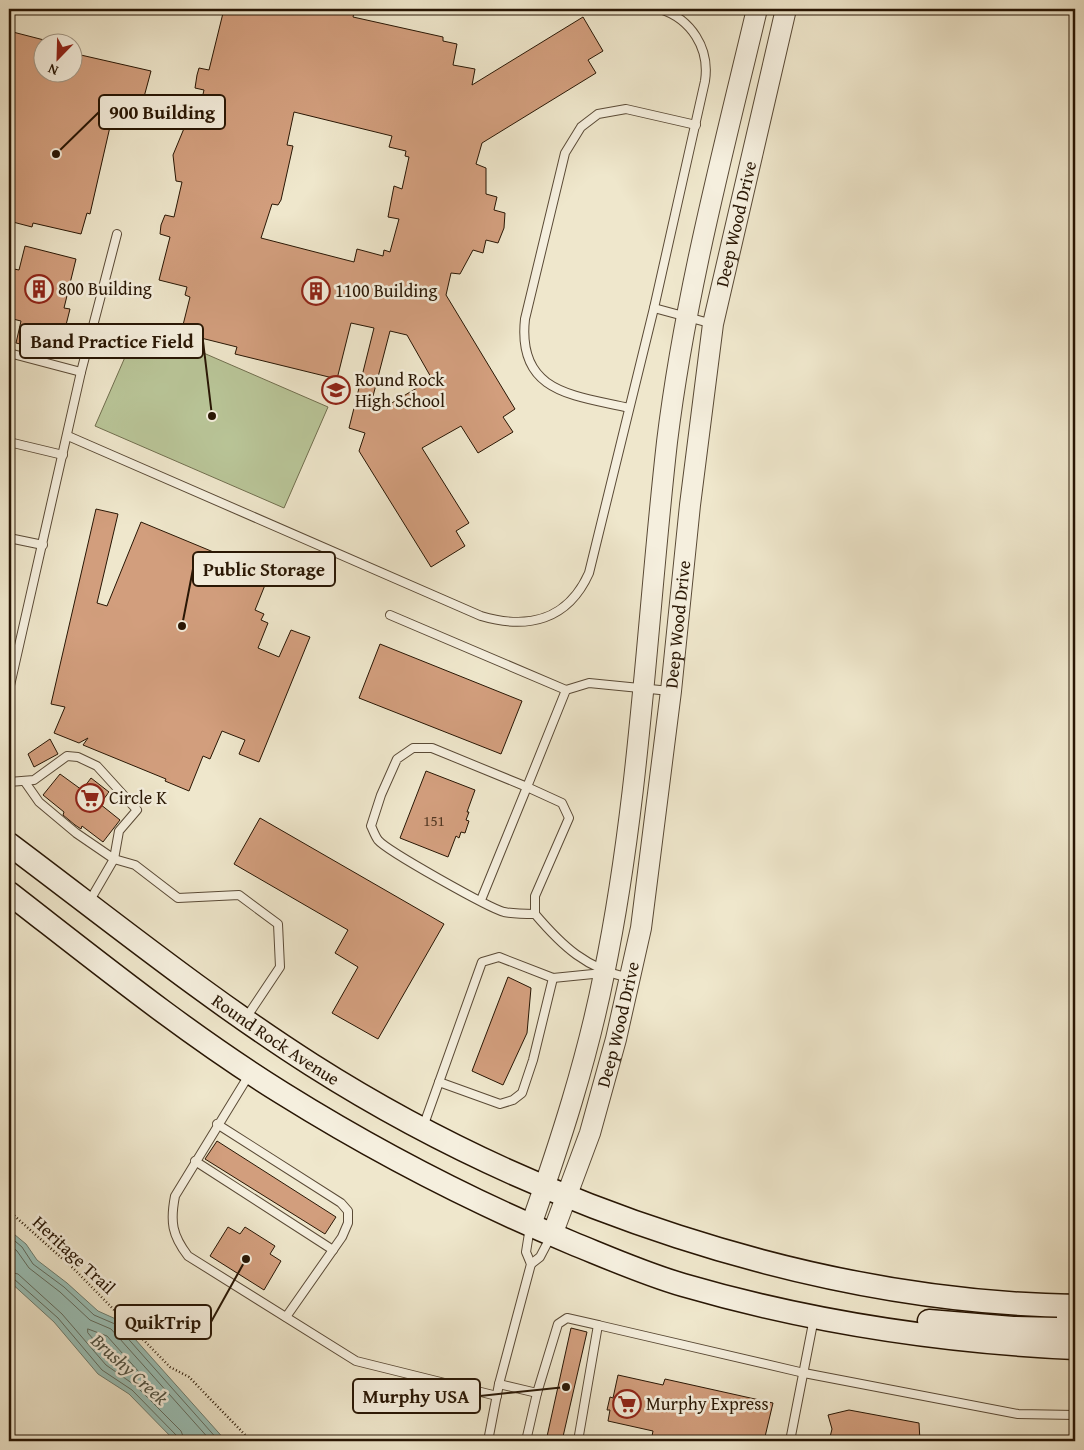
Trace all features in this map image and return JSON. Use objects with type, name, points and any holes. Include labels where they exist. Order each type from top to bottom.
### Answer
[{"type":"main road","name":"Round Rock Avenue","points":[[9,844],[244,1020],[316,1068],[422,1128],[545,1187],[640,1224],[716,1248],[865,1284],[947,1297],[1072,1306]]},
{"type":"main road","points":[[9,893],[250,1072],[312,1112],[445,1186],[552,1234],[625,1265],[682,1284],[814,1316],[855,1324],[986,1343],[1075,1348]]},
{"type":"main road","points":[[855,1324],[882,1315],[978,1326],[1064,1328],[1068,1324],[1072,1306]]},
{"type":"street","name":"Deep Wood Drive","points":[[531,1225],[570,1112],[605,972],[637,757],[642,688],[668,441],[686,317],[757,9]]},
{"type":"street","name":"Deep Wood Drive","points":[[552,1234],[590,1133],[616,1039],[641,928],[671,692],[690,505],[713,324],[786,9]]},
{"type":"lane","points":[[68,436],[481,616],[498,621],[529,622],[542,619],[563,608],[572,601],[585,583],[591,567],[654,308],[707,72],[700,41],[686,23],[676,15],[660,9]]},
{"type":"lane","points":[[629,408],[569,394],[543,382],[529,360],[524,342],[525,319],[565,153],[581,127],[598,114],[626,109],[696,125]]},
{"type":"lane","points":[[9,690],[82,372],[117,234]]},
{"type":"lane","points":[[654,308],[713,324]]},
{"type":"lane","points":[[9,353],[82,372]]},
{"type":"lane","points":[[9,442],[63,455]]},
{"type":"lane","points":[[9,538],[43,545]]},
{"type":"lane","points":[[390,615],[566,690],[589,683],[671,692]]},
{"type":"lane","points":[[480,900],[566,690]]},
{"type":"lane","points":[[535,914],[535,896],[569,818],[562,804],[527,787],[432,748],[413,748],[397,759],[381,795],[371,826],[378,840],[391,851],[504,912],[535,914],[572,953],[605,972],[630,978]]},
{"type":"lane","points":[[9,782],[34,780],[67,756],[78,757],[97,766],[136,810],[119,831],[114,859],[88,904]]},
{"type":"lane","points":[[24,782],[46,808],[76,833],[114,859],[135,865],[178,898],[239,896],[278,924],[280,967],[244,1020]]},
{"type":"lane","points":[[422,1128],[482,962],[499,956],[553,978],[605,972]]},
{"type":"lane","points":[[439,1082],[500,1104],[513,1100],[522,1094],[533,1060],[553,978]]},
{"type":"lane","points":[[250,1072],[175,1196],[172,1211],[176,1241],[188,1256],[356,1361],[497,1396]]},
{"type":"lane","points":[[217,1124],[341,1203],[348,1211],[348,1223],[333,1250],[286,1317]]},
{"type":"lane","points":[[195,1161],[333,1250]]},
{"type":"lane","points":[[531,1225],[526,1252],[531,1264]]},
{"type":"lane","points":[[488,1441],[499,1384],[531,1264],[540,1257],[552,1234]]},
{"type":"lane","points":[[790,1441],[814,1316]]},
{"type":"lane","points":[[526,1441],[558,1324],[568,1318],[804,1373],[1018,1414],[1075,1415]]},
{"type":"lane","points":[[578,1441],[598,1325]]},
{"type":"lane","points":[[499,1384],[538,1393]]},
{"type":"path","name":"Heritage Trail","points":[[9,1211],[74,1269],[170,1367],[189,1378],[251,1441]]},
{"type":"green space","points":[[139,325],[328,407],[284,508],[95,426]]},
{"type":"water","name":"Brushy Creek","points":[[9,1230],[26,1244],[37,1260],[67,1283],[98,1311],[118,1320],[226,1441],[175,1441],[129,1394],[98,1374],[54,1322],[9,1281]]},
{"type":"building","name":"1100 Building","points":[[224,9],[355,9],[353,17],[443,37],[443,41],[457,44],[453,65],[475,69],[472,85],[583,17],[603,51],[588,60],[596,73],[482,143],[476,164],[486,168],[486,194],[497,197],[494,210],[505,213],[504,228],[498,243],[486,240],[483,253],[473,250],[460,274],[451,273],[446,295],[515,409],[503,417],[513,432],[478,453],[461,426],[422,448],[469,523],[456,531],[465,546],[431,567],[359,451],[365,433],[349,428],[374,328],[351,323],[337,379],[235,354],[237,347],[181,333],[190,297],[185,295],[187,287],[159,280],[170,237],[160,234],[165,215],[174,217],[182,182],[176,181],[173,155],[185,126],[188,127],[189,123],[196,124],[204,90],[195,88],[199,68],[209,70]],"holes":[[[294,112],[392,136],[389,147],[406,151],[405,156],[409,157],[402,189],[394,186],[388,217],[399,219],[390,252],[384,250],[383,256],[357,249],[354,262],[261,238],[272,204],[278,205],[281,200],[293,146],[287,145]],[[390,331],[407,335],[432,379],[390,404],[372,400]]]},
{"type":"building","points":[[9,31],[32,37],[32,82],[82,82],[82,55],[151,71],[137,123],[112,118],[90,214],[87,213],[81,234],[33,223],[32,227],[9,221]]},
{"type":"building","name":"800 Building","points":[[25,246],[76,259],[64,308],[70,309],[59,353],[16,343],[21,321],[9,318],[9,268],[19,270]]},
{"type":"building","points":[[96,509],[118,514],[97,603],[107,606],[141,522],[269,575],[255,610],[264,614],[261,620],[268,623],[258,648],[279,657],[291,630],[310,637],[259,762],[239,754],[245,740],[222,731],[210,759],[203,756],[189,791],[165,781],[166,779],[83,745],[88,738],[79,743],[54,733],[65,707],[51,704]]},
{"type":"building","points":[[380,644],[522,701],[501,754],[359,698]]},
{"type":"building","points":[[50,739],[58,754],[34,767],[28,754]]},
{"type":"building","points":[[426,771],[475,790],[467,812],[469,812],[466,820],[469,821],[465,833],[461,832],[459,838],[456,836],[448,857],[400,838]]},
{"type":"building","points":[[60,774],[82,790],[91,778],[109,792],[100,804],[120,820],[103,842],[82,826],[81,829],[75,825],[63,815],[64,812],[43,795]]},
{"type":"building","points":[[260,818],[444,924],[378,1039],[332,1013],[358,967],[335,953],[348,930],[234,864]]},
{"type":"building","points":[[508,977],[531,988],[527,1033],[503,1085],[472,1071]]},
{"type":"building","points":[[217,1141],[336,1217],[325,1234],[205,1159]]},
{"type":"building","points":[[228,1227],[240,1234],[245,1227],[275,1246],[270,1254],[281,1261],[264,1290],[210,1256]]},
{"type":"building","points":[[571,1328],[587,1332],[562,1441],[546,1441]]},
{"type":"building","points":[[618,1375],[663,1385],[665,1379],[773,1403],[764,1441],[677,1441],[652,1436],[653,1431],[608,1421],[610,1410],[607,1410],[610,1397],[613,1398]]},
{"type":"building","points":[[849,1410],[919,1423],[920,1441],[829,1441],[832,1429],[828,1415]]},
{"type":"place","name":"900 Building","points":[[56,154]]},
{"type":"place","name":"800 Building","points":[[39,289]]},
{"type":"place","name":"1100 Building","points":[[316,291]]},
{"type":"place","name":"Round Rock High School","points":[[336,390]]},
{"type":"place","name":"Band Practice Field","points":[[212,416]]},
{"type":"place","name":"Public Storage","points":[[182,626]]},
{"type":"place","name":"Circle K","points":[[90,798]]},
{"type":"place","name":"QuikTrip","points":[[246,1259]]},
{"type":"place","name":"Murphy USA","points":[[566,1387]]},
{"type":"place","name":"Murphy Express","points":[[627,1404]]}]
